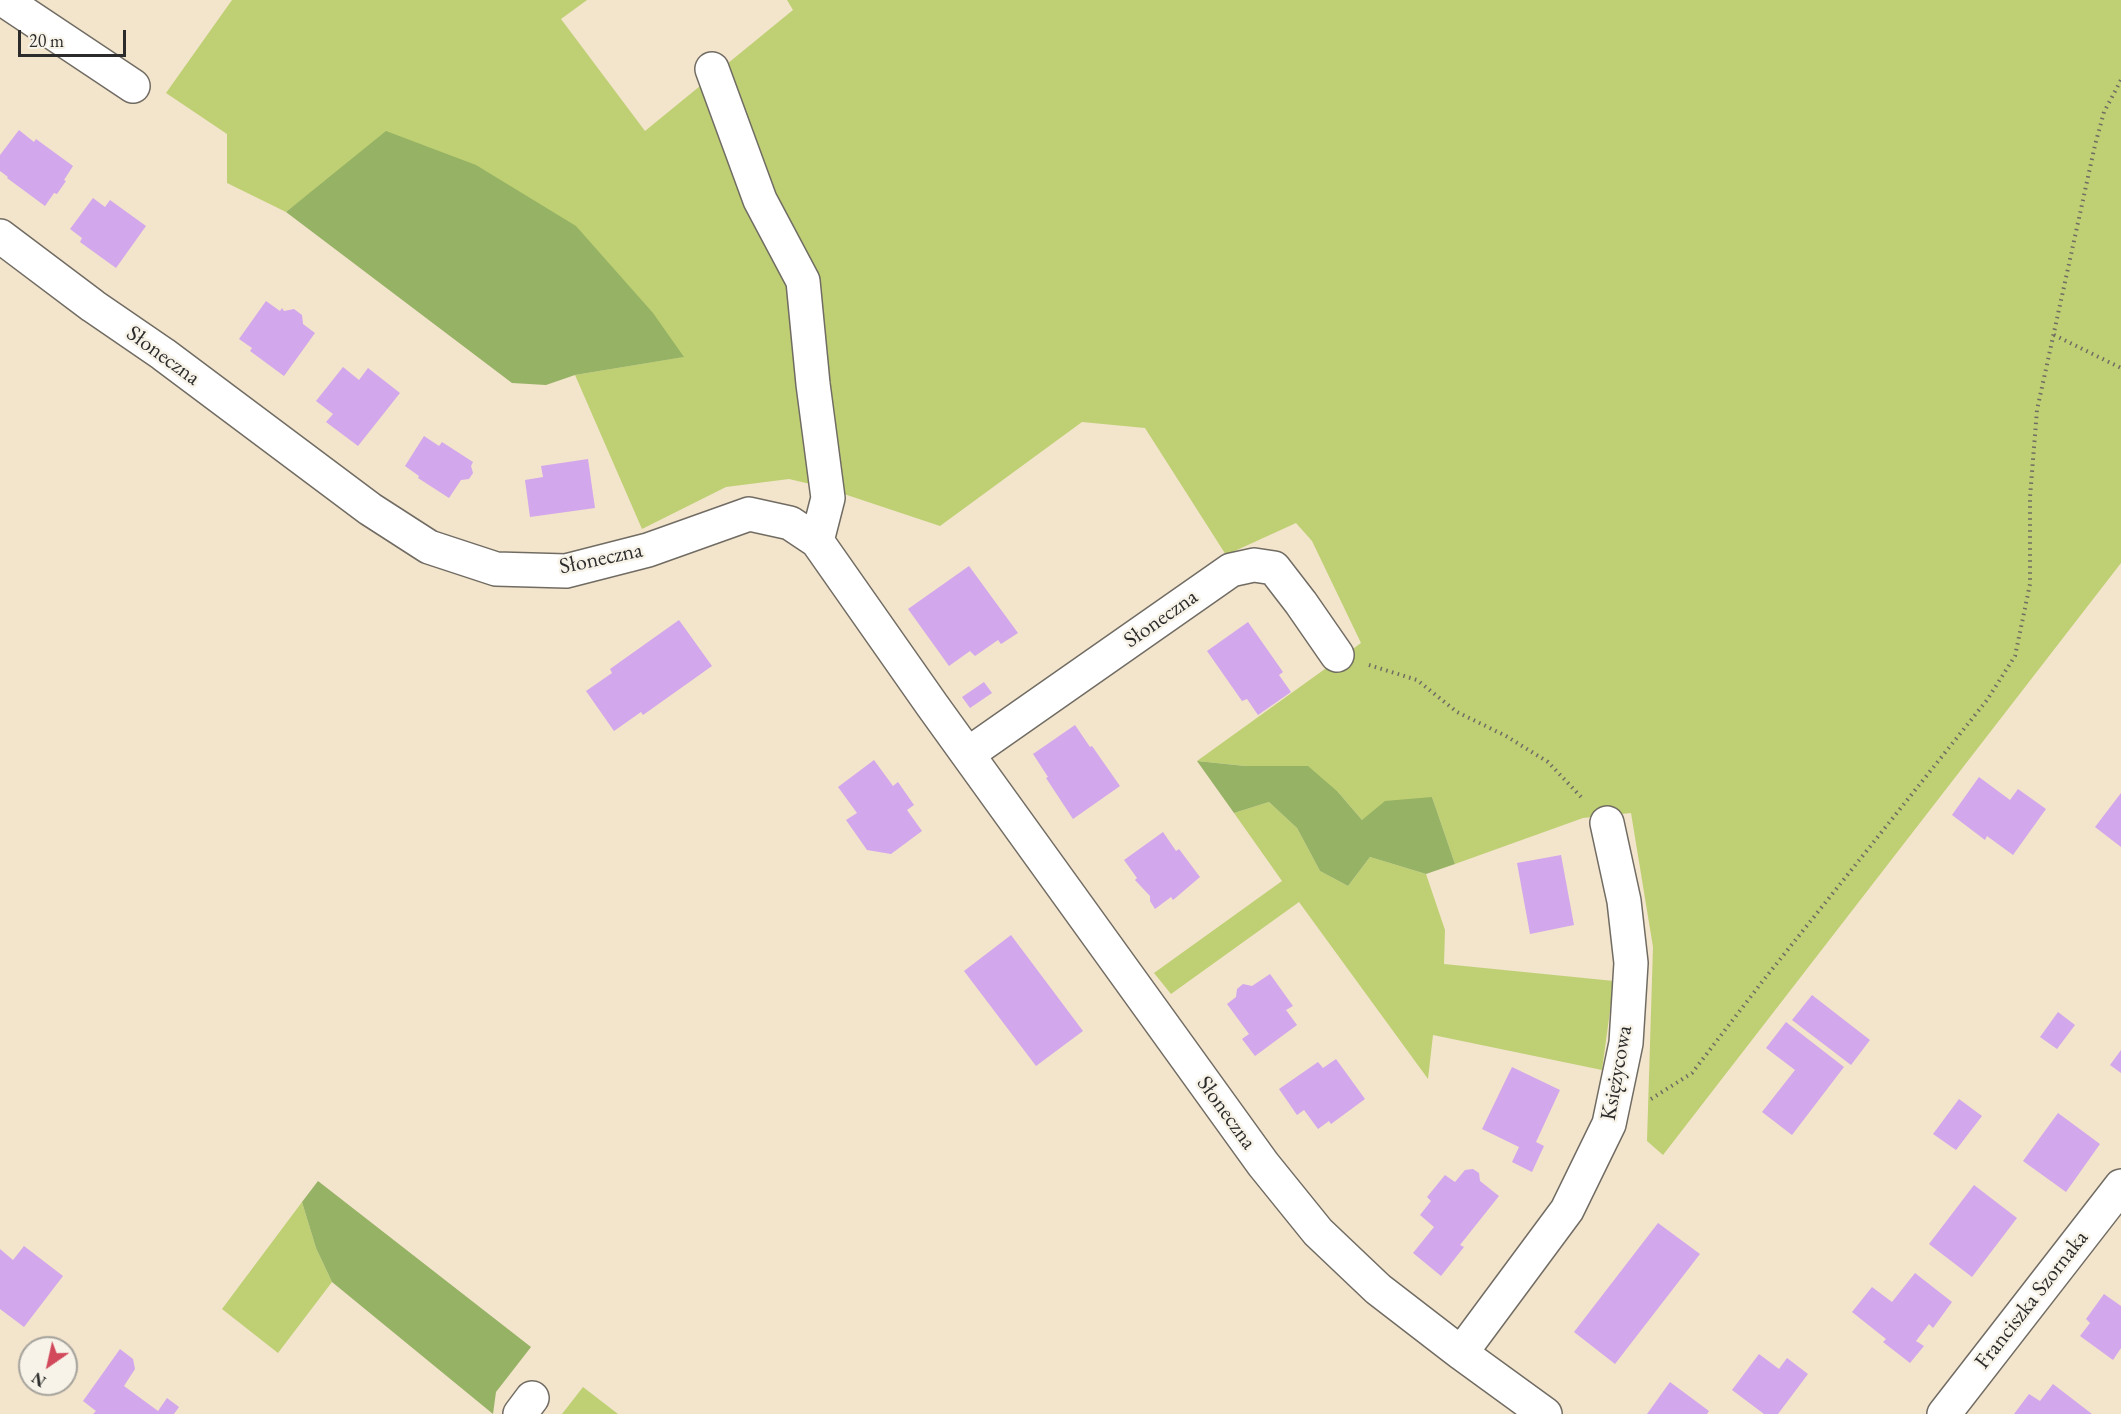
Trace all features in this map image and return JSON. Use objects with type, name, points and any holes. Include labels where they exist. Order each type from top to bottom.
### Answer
[{"type":"street","points":[[4,0],[133,86]]},
{"type":"street","points":[[712,69],[760,200],[803,281],[813,384],[828,498],[817,541]]},
{"type":"street","name":"Słoneczna","points":[[0,236],[93,306],[163,354],[370,509],[429,547],[496,569],[566,571],[648,550],[749,514],[790,523],[817,541],[1263,1164],[1318,1232],[1378,1289],[1545,1414]]},
{"type":"street","name":"Słoneczna","points":[[968,754],[1231,570],[1254,565],[1274,568],[1336,655]]},
{"type":"street","name":"Księżycowa","points":[[1461,1353],[1567,1210],[1609,1124],[1626,1043],[1631,963],[1624,900],[1607,823]]},
{"type":"street","name":"Franciszka Szornaka","points":[[1944,1414],[2121,1186]]},
{"type":"path","points":[[1609,1124],[1692,1074],[1762,982],[1987,700],[2015,656],[2030,584],[2030,497],[2037,410],[2095,145],[2104,112],[2121,80]]},
{"type":"path","points":[[2054,335],[2121,368]]},
{"type":"path","points":[[1336,655],[1417,680],[1457,712],[1506,736],[1548,762],[1607,823]]},
{"type":"green space","points":[[232,0],[587,0],[561,19],[645,131],[793,10],[787,0],[2121,0],[2121,563],[1663,1155],[1647,1141],[1653,947],[1631,813],[1583,818],[1455,864],[1432,797],[1362,820],[1338,792],[1245,766],[1197,761],[1361,643],[1312,541],[1296,523],[1226,555],[1145,428],[1082,422],[940,526],[823,487],[789,479],[726,487],[642,529],[575,375],[683,357],[321,185],[286,212],[227,183],[227,134],[166,93]]},
{"type":"green space","points":[[386,131],[476,165],[576,226],[653,313],[684,357],[575,375],[546,385],[512,383],[286,212]]},
{"type":"green space","points":[[1197,761],[1245,766],[1308,766],[1338,792],[1362,820],[1385,801],[1432,797],[1455,864],[1426,874],[1370,857],[1348,886],[1320,871],[1297,828],[1269,802],[1234,813]]},
{"type":"green space","points":[[1269,802],[1297,828],[1320,871],[1348,886],[1370,857],[1426,874],[1445,930],[1444,964],[1614,981],[1602,1070],[1433,1035],[1428,1079],[1299,902],[1171,994],[1154,973],[1282,881],[1234,813]]},
{"type":"green space","points":[[318,1181],[531,1347],[496,1392],[493,1414],[332,1282],[316,1248],[302,1202]]},
{"type":"green space","points":[[302,1202],[316,1248],[332,1282],[278,1353],[222,1309]]},
{"type":"green space","points":[[583,1387],[618,1414],[562,1414]]},
{"type":"building","points":[[19,130],[34,142],[36,139],[73,166],[57,194],[54,193],[45,206],[0,171],[0,155]]},
{"type":"building","points":[[93,198],[105,207],[110,200],[146,226],[116,268],[80,242],[82,238],[70,229]]},
{"type":"building","points":[[266,301],[280,311],[282,308],[284,311],[294,309],[302,315],[303,324],[315,333],[284,376],[250,351],[252,348],[239,339]]},
{"type":"building","points":[[343,367],[359,380],[368,368],[400,393],[358,446],[326,422],[333,414],[316,401]]},
{"type":"building","points":[[424,436],[439,446],[442,442],[473,462],[471,466],[473,473],[469,479],[461,480],[449,498],[418,478],[419,476],[405,466]]},
{"type":"building","points":[[588,459],[595,508],[530,517],[525,480],[543,477],[541,466]]},
{"type":"building","points":[[969,566],[1018,633],[1001,644],[998,640],[975,656],[970,651],[949,666],[908,609]]},
{"type":"building","points":[[679,620],[712,666],[643,715],[641,712],[614,731],[586,691],[612,673],[610,669]]},
{"type":"building","points":[[1248,622],[1283,672],[1279,675],[1291,692],[1258,715],[1247,699],[1242,701],[1207,651]]},
{"type":"building","points":[[984,682],[992,693],[970,708],[962,697]]},
{"type":"building","points":[[1075,725],[1120,786],[1073,819],[1033,754]]},
{"type":"building","points":[[874,760],[893,786],[898,782],[914,805],[907,810],[922,831],[891,854],[867,850],[846,820],[857,813],[838,787]]},
{"type":"building","points":[[1979,777],[2010,800],[2018,789],[2046,809],[2013,855],[1987,836],[1985,840],[1952,815]]},
{"type":"building","points":[[2121,793],[2121,847],[2095,827]]},
{"type":"building","points":[[1163,832],[1176,851],[1179,849],[1200,877],[1173,900],[1171,897],[1155,909],[1150,896],[1135,880],[1137,878],[1124,860]]},
{"type":"building","points":[[1561,855],[1574,925],[1530,934],[1517,863]]},
{"type":"building","points":[[1011,935],[1083,1031],[1036,1066],[964,971]]},
{"type":"building","points":[[1270,974],[1293,1006],[1286,1010],[1297,1025],[1255,1056],[1242,1039],[1249,1034],[1227,1004],[1236,997],[1237,989],[1243,984],[1252,986]]},
{"type":"building","points":[[1812,995],[1870,1040],[1851,1065],[1792,1020]]},
{"type":"building","points":[[2058,1012],[2075,1025],[2057,1049],[2040,1037]]},
{"type":"building","points":[[1786,1022],[1844,1067],[1792,1135],[1762,1112],[1795,1070],[1766,1048]]},
{"type":"building","points":[[2121,1050],[2121,1073],[2110,1065]]},
{"type":"building","points":[[1336,1059],[1365,1099],[1331,1124],[1329,1121],[1318,1129],[1304,1110],[1297,1115],[1279,1089],[1318,1062],[1323,1068]]},
{"type":"building","points":[[1512,1067],[1560,1090],[1536,1142],[1544,1146],[1532,1172],[1512,1162],[1519,1147],[1482,1129]]},
{"type":"building","points":[[1959,1099],[1982,1116],[1956,1150],[1933,1134]]},
{"type":"building","points":[[2058,1113],[2100,1144],[2066,1192],[2023,1161]]},
{"type":"building","points":[[1473,1169],[1479,1173],[1480,1181],[1499,1196],[1460,1245],[1464,1247],[1441,1276],[1413,1253],[1434,1227],[1420,1215],[1431,1201],[1427,1197],[1445,1175],[1455,1182],[1465,1170]]},
{"type":"building","points":[[1974,1185],[2017,1218],[1972,1277],[1929,1244]]},
{"type":"building","points":[[1658,1223],[1700,1254],[1615,1364],[1574,1332]]},
{"type":"building","points":[[24,1246],[63,1276],[24,1327],[0,1309],[0,1249],[13,1260]]},
{"type":"building","points":[[1915,1273],[1952,1302],[1933,1328],[1929,1324],[1916,1341],[1924,1346],[1910,1363],[1883,1342],[1886,1339],[1852,1312],[1872,1287],[1892,1302]]},
{"type":"building","points":[[2104,1294],[2121,1306],[2121,1348],[2113,1360],[2080,1336],[2090,1323],[2086,1319]]},
{"type":"building","points":[[120,1349],[133,1359],[135,1369],[124,1386],[158,1411],[167,1398],[179,1407],[174,1414],[93,1414],[96,1411],[83,1401]]},
{"type":"building","points":[[1759,1354],[1779,1369],[1787,1358],[1808,1374],[1778,1414],[1764,1414],[1732,1390]]},
{"type":"building","points":[[1670,1382],[1709,1411],[1707,1414],[1647,1414]]},
{"type":"building","points":[[2053,1384],[2092,1414],[2014,1414],[2029,1394],[2040,1401]]}]
